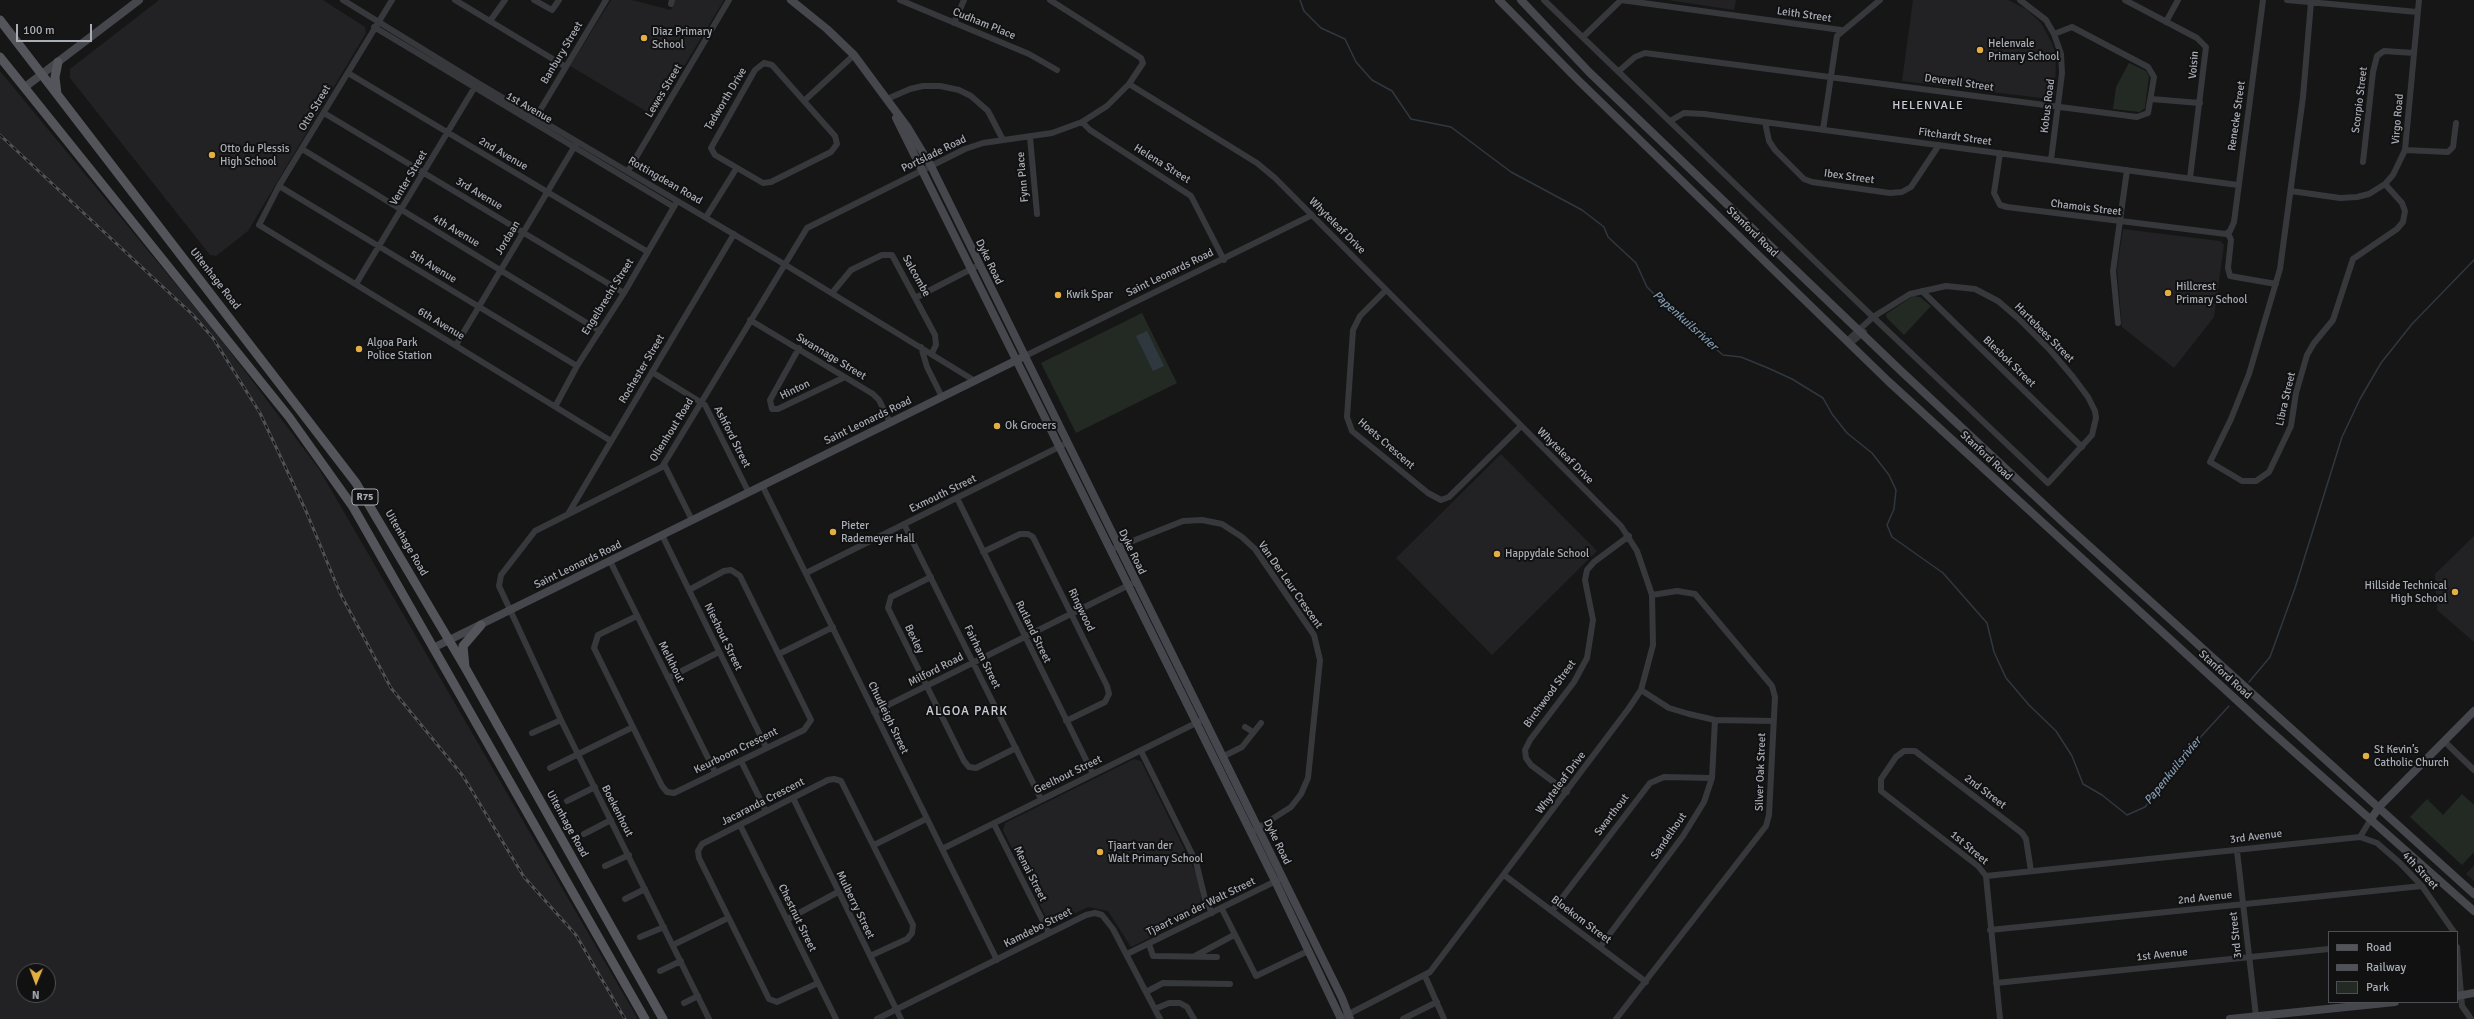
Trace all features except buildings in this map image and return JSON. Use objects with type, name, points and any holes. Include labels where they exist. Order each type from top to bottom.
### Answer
[{"type":"main road","name":"Uitenhage Road","points":[[0,20],[41,76],[343,464],[398,551],[447,641],[466,669],[663,1019]]},
{"type":"main road","name":"R75","points":[[0,57],[311,446],[353,507],[435,647],[645,1019]]},
{"type":"main road","points":[[58,62],[55,77],[58,97]]},
{"type":"main road","points":[[466,669],[463,646],[481,625]]},
{"type":"street","name":"Rottingdean Road","points":[[344,0],[476,85],[536,117],[576,144],[706,217],[932,353],[975,381]]},
{"type":"street","name":"Otto Street","points":[[260,226],[259,222],[280,186],[374,27],[392,0]]},
{"type":"street","points":[[455,0],[566,67]]},
{"type":"street","points":[[490,21],[505,0]]},
{"type":"street","points":[[534,0],[552,10],[559,0]]},
{"type":"street","name":"Banbury Street","points":[[536,117],[606,0]]},
{"type":"street","name":"Lewes Street","points":[[628,172],[730,0]]},
{"type":"street","name":"Dyke Road","points":[[792,0],[827,29],[854,55],[908,128],[931,166],[978,266],[1025,356],[1062,445],[1127,586],[1250,833],[1278,880],[1349,1016]]},
{"type":"street","name":"Cudham Place","points":[[900,0],[1030,54],[1057,70]]},
{"type":"street","points":[[954,23],[964,0]]},
{"type":"street","points":[[1050,0],[1141,58],[1143,63],[1129,84]]},
{"type":"street","name":"Stanford Road","points":[[1499,0],[1578,80],[1850,342],[1888,381],[2266,727],[2474,911]]},
{"type":"street","name":"Stanford Road","points":[[1521,0],[1589,72],[1861,333],[2083,540],[2380,806],[2474,894]]},
{"type":"street","name":"Stanford Road","points":[[1544,0],[2048,483]]},
{"type":"street","name":"Leith Street","points":[[1583,37],[1621,0],[1841,30],[1880,0]]},
{"type":"street","name":"Kobus Road","points":[[2020,0],[2041,15],[2054,34],[2062,64],[2051,160]]},
{"type":"street","name":"Voisin","points":[[2125,0],[2197,38],[2206,48],[2190,178]]},
{"type":"street","points":[[2166,22],[2178,0]]},
{"type":"street","name":"Renecke Street","points":[[2264,0],[2234,222],[2225,234],[2231,240],[2228,268],[2230,276],[2276,284]]},
{"type":"street","points":[[2287,0],[2417,12]]},
{"type":"street","name":"Virgo Road","points":[[2291,191],[2348,199],[2369,194],[2385,184],[2398,168],[2405,150],[2419,0]]},
{"type":"street","points":[[25,87],[136,1]]},
{"type":"street","points":[[2276,284],[2291,191],[2303,97],[2311,2]]},
{"type":"street","name":"Deverell Street","points":[[1619,71],[1635,56],[1645,53],[2140,117],[2148,113],[2154,77],[2148,67],[2072,26],[2054,34]]},
{"type":"street","name":"1st Avenue","points":[[374,27],[576,144],[674,207]]},
{"type":"street","points":[[1823,130],[1833,49],[1841,30]]},
{"type":"street","name":"Scorpio Street","points":[[2363,162],[2373,72],[2377,56],[2384,51],[2414,53]]},
{"type":"street","points":[[804,101],[854,55]]},
{"type":"street","name":"Tadworth Drive","points":[[766,63],[772,65],[835,136],[837,144],[833,151],[767,183],[757,181],[736,169],[715,155],[711,145],[758,66],[766,63]]},
{"type":"street","name":"2nd Avenue","points":[[348,72],[448,134],[648,252]]},
{"type":"street","name":"Portslade Road","points":[[784,264],[807,228],[970,147],[1003,140],[1030,138],[1065,129],[1082,122],[1107,106],[1129,84]]},
{"type":"street","name":"Whyteleaf Drive","points":[[1129,84],[1257,163],[1275,178],[1629,536],[1637,551],[1652,595],[1653,645],[1641,690],[1567,792],[1439,961],[1424,976],[1349,1016],[1340,1018]]},
{"type":"street","name":"Venter Street","points":[[356,284],[380,247],[476,85]]},
{"type":"street","points":[[887,99],[916,87],[940,86],[953,88],[971,96],[983,106],[991,116],[1003,140]]},
{"type":"street","name":"Dyke Road","points":[[887,99],[921,171],[1016,360],[1118,547],[1258,828],[1308,951],[1340,1018]]},
{"type":"street","points":[[2151,99],[2200,103]]},
{"type":"street","name":"3rd Avenue","points":[[324,113],[624,293]]},
{"type":"street","name":"Fitchardt Street","points":[[1670,121],[1688,113],[2238,184]]},
{"type":"street","name":"Helena Street","points":[[1082,122],[1090,130],[1191,196],[1224,260]]},
{"type":"street","name":"Ibex Street","points":[[1765,122],[1767,135],[1775,150],[1807,181],[1890,193],[1902,192],[1911,187],[1939,145]]},
{"type":"street","points":[[2405,150],[2448,152],[2453,147],[2456,123]]},
{"type":"street","name":"Fynn Place","points":[[1030,138],[1037,214]]},
{"type":"street","name":"Jordaan","points":[[456,345],[576,144]]},
{"type":"street","name":"4th Avenue","points":[[302,149],[600,331]]},
{"type":"street","name":"Chamois Street","points":[[2000,153],[1994,193],[2000,204],[2015,209],[2120,223],[2225,234]]},
{"type":"street","points":[[706,217],[736,169]]},
{"type":"street","points":[[2118,323],[2113,272],[2126,170]]},
{"type":"street","name":"Libra Street","points":[[2276,284],[2249,374],[2231,419],[2210,462],[2246,482],[2256,481],[2267,475],[2280,451],[2291,426],[2296,393],[2307,355],[2334,317],[2353,259],[2397,229],[2403,222],[2405,211],[2402,203],[2385,184]]},
{"type":"street","name":"5th Avenue","points":[[280,186],[577,366]]},
{"type":"street","name":"Engelbrecht Street","points":[[556,405],[577,366],[624,293],[678,201]]},
{"type":"street","name":"Saint Leonards Road","points":[[435,647],[662,536],[748,491],[1224,260],[1312,215]]},
{"type":"street","name":"6th Avenue","points":[[260,226],[556,405],[611,441]]},
{"type":"street","name":"Rochester Street","points":[[567,515],[734,234]]},
{"type":"street","name":"Salcombe","points":[[832,293],[851,270],[886,254],[894,257],[917,297],[936,338],[932,353]]},
{"type":"street","name":"Olienhout Road","points":[[510,610],[499,586],[501,575],[529,537],[544,526],[654,472],[664,464],[784,264]]},
{"type":"street","points":[[917,297],[978,266]]},
{"type":"street","name":"Hartebees Street","points":[[1850,342],[1881,313],[1904,297],[1922,291],[1946,286],[1975,289],[1998,301],[2050,350],[2092,403],[2096,418],[2094,429],[2089,440],[2048,483]]},
{"type":"street","name":"Hoets Crescent","points":[[1386,290],[1360,316],[1353,330],[1347,416],[1352,431],[1428,494],[1441,500],[1449,497],[1521,426]]},
{"type":"street","name":"Blesbok Street","points":[[1922,291],[2082,447]]},
{"type":"street","name":"Swannage Street","points":[[750,320],[799,348],[876,397],[890,422]]},
{"type":"street","points":[[921,347],[927,367],[942,398]]},
{"type":"street","name":"Hinton","points":[[799,348],[770,400],[772,409],[778,410],[845,377]]},
{"type":"street","name":"Ashford Street","points":[[652,372],[701,402],[707,409],[748,491]]},
{"type":"street","name":"Exmouth Street","points":[[806,573],[1062,445]]},
{"type":"street","points":[[664,464],[692,520]]},
{"type":"street","name":"Chudleigh Street","points":[[762,485],[997,960]]},
{"type":"street","name":"Rutland Street","points":[[957,498],[1093,774]]},
{"type":"street","name":"Van Der Leur Crescent","points":[[1110,551],[1183,521],[1202,520],[1226,525],[1255,549],[1314,635],[1320,660],[1308,778],[1301,794],[1291,807],[1250,833]]},
{"type":"street","name":"Fairham Street","points":[[904,524],[1041,799]]},
{"type":"street","name":"Ringwood","points":[[983,552],[1020,534],[1028,534],[1032,537],[1072,614],[1107,686],[1109,694],[1103,704],[1066,721]]},
{"type":"street","name":"Nieshout Street","points":[[662,536],[766,747]]},
{"type":"street","name":"Birchwood Street","points":[[1567,792],[1531,765],[1526,758],[1525,750],[1530,740],[1574,682],[1587,658],[1593,620],[1585,580],[1587,570],[1594,562],[1629,536]]},
{"type":"street","name":"Melkhout","points":[[610,561],[715,772]]},
{"type":"street","name":"Keurboom Crescent","points":[[637,616],[598,635],[594,643],[633,727],[667,792],[677,792],[715,772],[741,761],[766,747],[804,730],[811,720],[737,573],[731,570],[724,571],[689,590]]},
{"type":"street","name":"Bexley","points":[[931,577],[891,597],[887,605],[964,761],[969,766],[981,766],[1016,748]]},
{"type":"street","name":"Milford Road","points":[[874,712],[1135,582]]},
{"type":"street","name":"Silver Oak Street","points":[[1616,1019],[1766,826],[1770,815],[1775,693],[1771,683],[1719,624],[1698,597],[1691,592],[1683,591],[1652,595]]},
{"type":"street","name":"Boekenhout","points":[[510,610],[594,788],[629,855],[709,1019]]},
{"type":"street","points":[[779,654],[833,627]]},
{"type":"street","points":[[668,678],[719,652]]},
{"type":"street","points":[[1641,690],[1674,710],[1716,720],[1773,722]]},
{"type":"street","points":[[2360,838],[2380,806],[2474,711]]},
{"type":"street","name":"Geelhout Street","points":[[942,849],[1204,719]]},
{"type":"street","points":[[532,733],[561,720]]},
{"type":"street","name":"Sandelhout","points":[[1600,947],[1683,836],[1704,802],[1712,778],[1716,720]]},
{"type":"street","points":[[1222,757],[1242,747],[1260,723]]},
{"type":"street","points":[[550,768],[633,727]]},
{"type":"street","points":[[1245,727],[1253,732]]},
{"type":"street","points":[[2445,742],[2474,770]]},
{"type":"street","name":"2nd Street","points":[[1901,752],[1908,750],[1915,751],[2022,833],[2026,839],[2031,871]]},
{"type":"street","points":[[1141,751],[1196,862],[1205,899],[1212,913]]},
{"type":"street","name":"1st Street","points":[[1901,752],[1881,779],[1881,791],[1978,866],[1986,876],[1990,930],[2000,1019]]},
{"type":"street","points":[[741,761],[766,811]]},
{"type":"street","name":"Swarthout","points":[[1552,911],[1650,783],[1664,777],[1712,778]]},
{"type":"street","name":"Jacaranda Crescent","points":[[818,983],[777,1002],[771,1000],[728,918],[699,858],[698,851],[702,844],[828,780],[834,779],[841,781],[912,921],[913,928],[907,939],[870,956]]},
{"type":"street","points":[[567,801],[594,788]]},
{"type":"street","name":"Mulberry Street","points":[[793,798],[901,1019]]},
{"type":"street","points":[[874,845],[926,818]]},
{"type":"street","points":[[584,834],[611,820]]},
{"type":"street","name":"Menai Street","points":[[994,824],[1049,933]]},
{"type":"street","name":"Chestnut Street","points":[[740,825],[788,919],[836,1019]]},
{"type":"street","name":"3rd Avenue","points":[[1986,876],[2360,838]]},
{"type":"street","name":"4th Street","points":[[2360,838],[2380,845],[2422,886],[2453,931]]},
{"type":"street","name":"3rd Street","points":[[2237,851],[2256,1016]]},
{"type":"street","points":[[604,866],[629,855]]},
{"type":"street","name":"Bloekom Street","points":[[1504,875],[1646,982]]},
{"type":"street","name":"Tjaart van der Walt Street","points":[[1127,954],[1222,909],[1278,880]]},
{"type":"street","name":"2nd Avenue","points":[[1990,930],[2422,886]]},
{"type":"street","points":[[625,899],[645,889]]},
{"type":"street","points":[[788,919],[838,892]]},
{"type":"street","points":[[1222,909],[1234,935],[1257,976],[1308,951]]},
{"type":"street","name":"Kamdebo Street","points":[[877,1019],[1089,914],[1098,914],[1109,923],[1127,954],[1160,1019]]},
{"type":"street","points":[[673,945],[728,918]]},
{"type":"street","points":[[640,937],[664,927]]},
{"type":"street","points":[[1193,957],[1234,935]]},
{"type":"street","points":[[1148,944],[1153,956],[1217,957]]},
{"type":"street","name":"1st Avenue","points":[[1996,983],[2248,956],[2328,949]]},
{"type":"street","points":[[660,971],[681,961]]},
{"type":"street","points":[[2458,971],[2459,995],[2464,1011],[2471,1019]]},
{"type":"street","points":[[1424,976],[1444,1019]]},
{"type":"street","points":[[1146,992],[1163,983],[1230,984]]},
{"type":"street","points":[[2459,995],[2474,993]]},
{"type":"street","points":[[2459,995],[2474,996]]},
{"type":"street","points":[[684,1003],[698,996]]},
{"type":"street","points":[[1403,1019],[1437,1002]]},
{"type":"street","points":[[1155,1009],[1169,1003],[1180,1003],[1187,1007],[1194,1019]]},
{"type":"street","points":[[2230,1019],[2385,1003]]},
{"type":"shaded area","name":"Otto du Plessis High School","points":[[159,0],[323,0],[365,27],[366,33],[248,231],[216,256],[210,255],[70,78],[70,69]]},
{"type":"shaded area","name":"Diaz Primary School","points":[[611,0],[632,0],[671,10],[674,0],[724,0],[654,116],[570,66]]},
{"type":"shaded area","points":[[1667,0],[1736,0],[1734,10]]},
{"type":"shaded area","name":"Helenvale Primary School","points":[[1913,0],[2008,0],[2026,9],[2041,23],[2052,43],[2056,56],[2055,95],[2049,99],[1902,81]]},
{"type":"shaded area","points":[[0,71],[216,333],[319,469],[638,1019],[0,1019]]},
{"type":"shaded area","name":"Hillcrest Primary School","points":[[2123,229],[2220,241],[2224,245],[2214,317],[2174,368],[2122,327],[2117,269]]},
{"type":"shaded area","points":[[1147,331],[1164,366],[1153,371],[1136,336]]},
{"type":"shaded area","name":"Happydale School","points":[[1501,454],[1597,551],[1492,655],[1396,558]]},
{"type":"shaded area","name":"Hillside Technical High School","points":[[2474,536],[2474,642],[2437,610],[2435,574]]},
{"type":"shaded area","name":"Tjaart van der Walt Primary School","points":[[1134,759],[1141,761],[1197,875],[1201,896],[1200,913],[1131,947],[1108,911],[1088,907],[1055,923],[1048,921],[1003,830],[1005,823]]},
{"type":"shaded area","points":[[2474,865],[2474,881],[2466,874]]},
{"type":"green space","points":[[2129,63],[2146,71],[2149,76],[2145,108],[2140,112],[2113,109],[2116,87]]},
{"type":"green space","points":[[1913,296],[1920,297],[1931,306],[1904,335],[1887,318],[1886,314]]},
{"type":"green space","points":[[1142,313],[1177,383],[1076,433],[1041,363]]},
{"type":"green space","points":[[2462,794],[2474,805],[2474,852],[2462,865],[2410,817],[2427,799],[2443,815]]},
{"type":"waterway","name":"Papenkuilsrivier","points":[[1300,0],[1304,11],[1321,28],[1345,39],[1356,62],[1372,80],[1392,91],[1411,119],[1451,127],[1511,172],[1582,210],[1604,227],[1608,237],[1636,263],[1647,287],[1666,306],[1723,355],[1741,357],[1768,368],[1792,379],[1823,398],[1832,414],[1847,433],[1872,453],[1889,475],[1896,490],[1894,509],[1887,525],[1892,537],[1943,573],[1987,623],[1994,652],[2006,678],[2029,705],[2056,731],[2072,756],[2083,784],[2102,795],[2127,815],[2145,807],[2196,742],[2229,706]]},
{"type":"waterway","points":[[2249,682],[2270,657],[2295,588],[2342,437],[2360,399],[2381,363],[2412,324],[2474,260]]},
{"type":"railway","points":[[0,135],[192,314],[213,338],[260,413],[306,511],[340,593],[391,688],[463,776],[524,877],[576,935],[625,1019]]},
{"type":"place","name":"Diaz Primary School","points":[[644,38]]},
{"type":"place","name":"Helenvale Primary School","points":[[1980,50]]},
{"type":"place","name":"Otto du Plessis High School","points":[[212,155]]},
{"type":"place","name":"Hillcrest Primary School","points":[[2168,293]]},
{"type":"place","name":"Kwik Spar","points":[[1058,295]]},
{"type":"place","name":"Algoa Park Police Station","points":[[359,349]]},
{"type":"place","name":"Ok Grocers","points":[[997,426]]},
{"type":"place","name":"Pieter Rademeyer Hall","points":[[833,532]]},
{"type":"place","name":"Happydale School","points":[[1497,554]]},
{"type":"place","name":"Hillside Technical High School","points":[[2455,592]]},
{"type":"place","name":"St Kevin’s Catholic Church","points":[[2366,756]]},
{"type":"place","name":"Tjaart van der Walt Primary School","points":[[1100,852]]},
{"type":"district","name":"HELENVALE","points":[[1928,106]]},
{"type":"district","name":"ALGOA PARK","points":[[967,712]]}]
